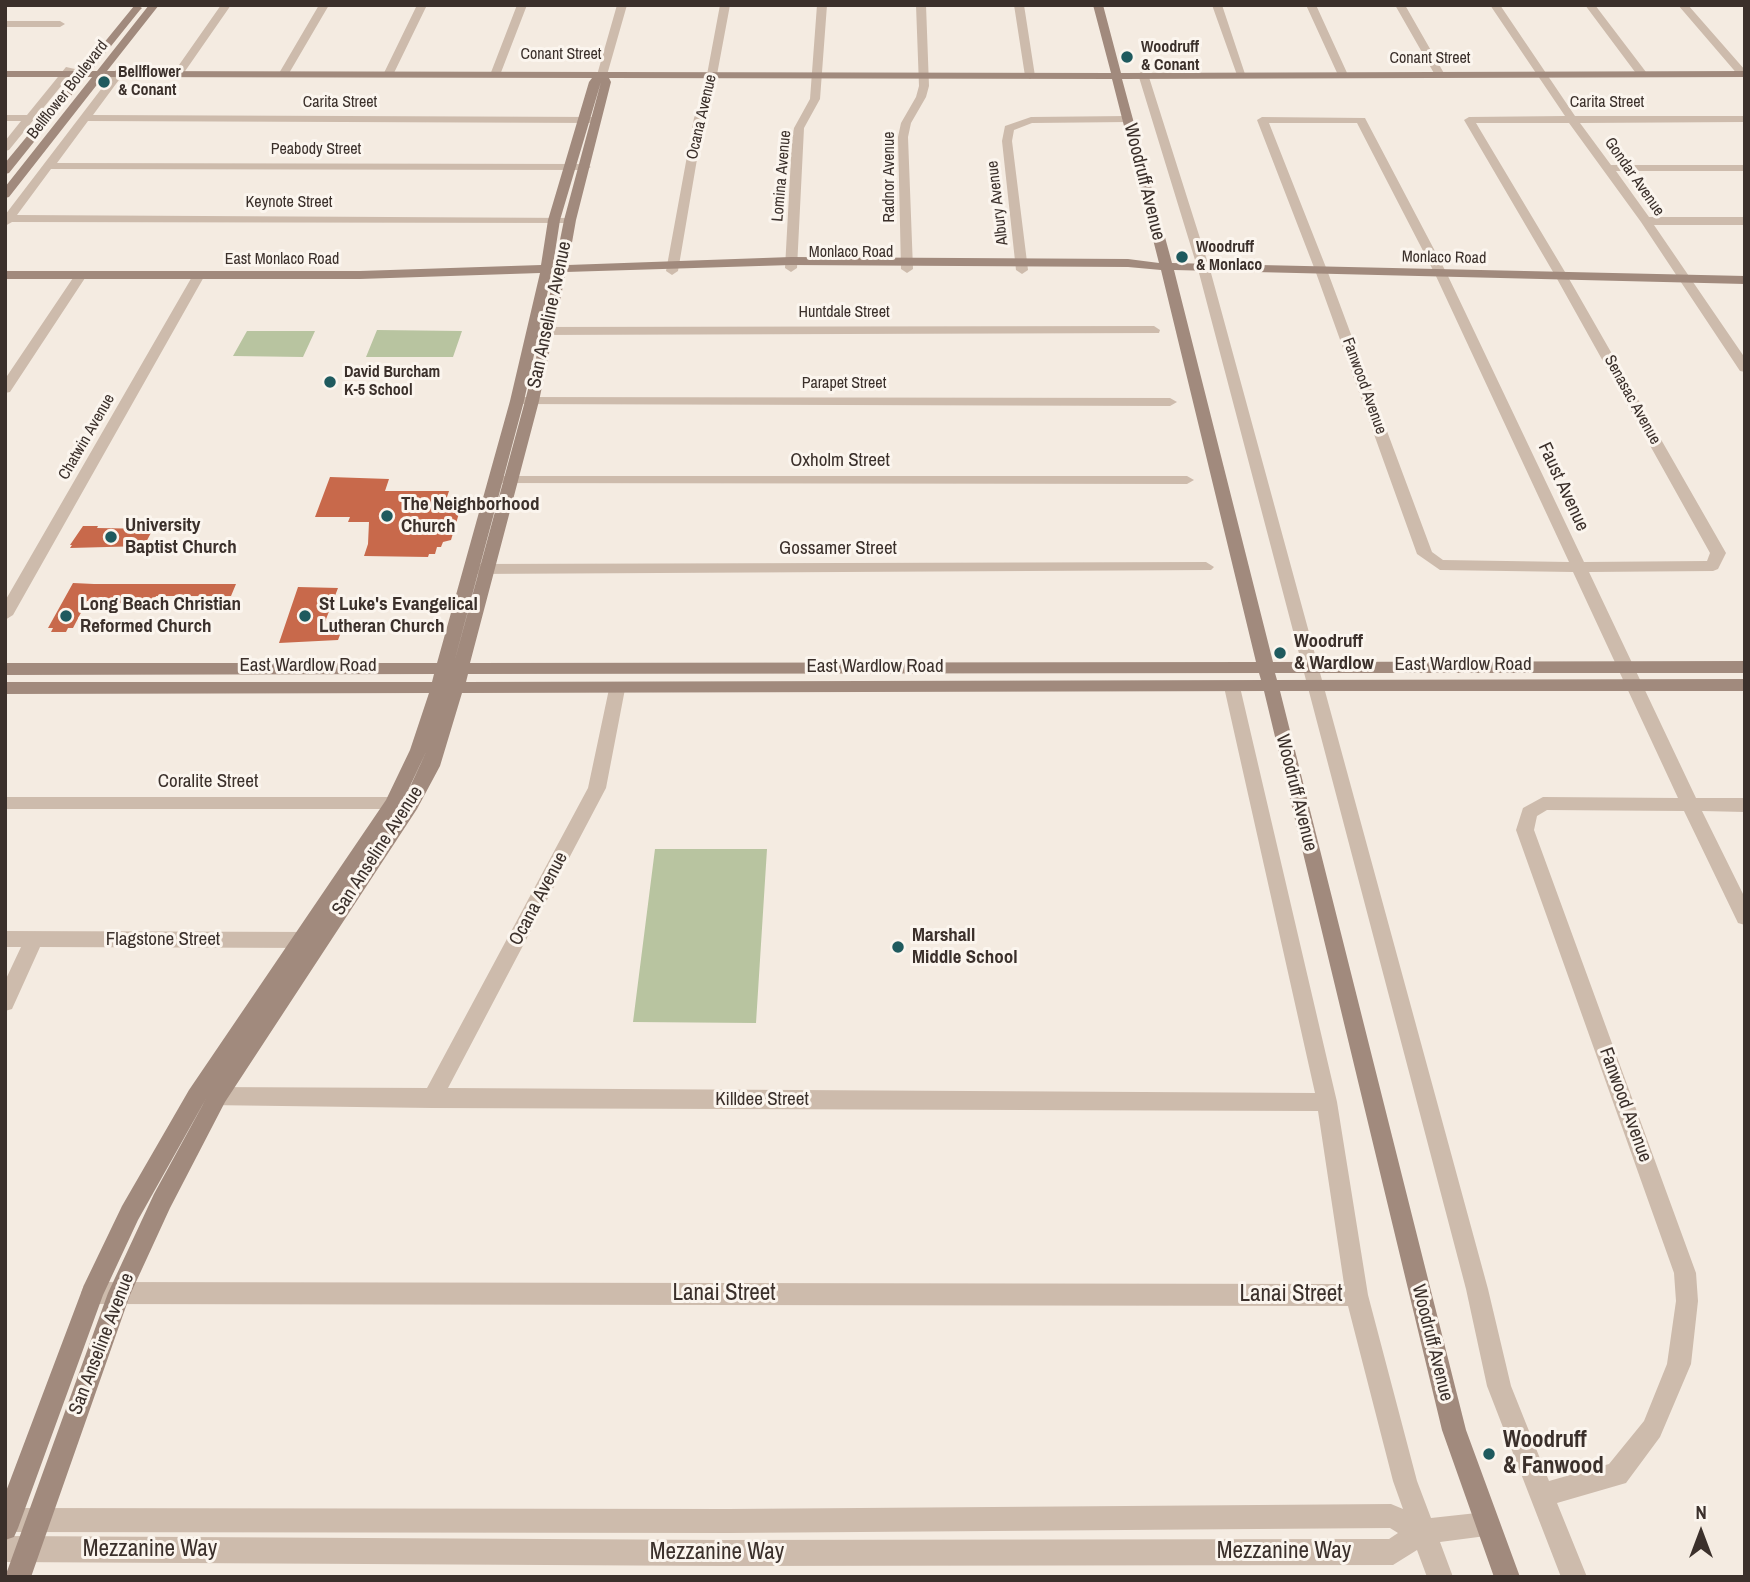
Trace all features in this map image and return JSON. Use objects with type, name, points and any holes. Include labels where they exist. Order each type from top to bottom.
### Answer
[{"type":"street","name":"Bellflower Boulevard","points":[[5,171],[139,5]]},
{"type":"street","name":"Bellflower Boulevard","points":[[5,194],[154,5]]},
{"type":"street","points":[[179,72],[226,5]]},
{"type":"street","points":[[285,72],[324,5]]},
{"type":"street","points":[[389,72],[422,5]]},
{"type":"street","points":[[496,73],[522,5]]},
{"type":"street","name":"San Anseline Avenue","points":[[18,1577],[17,1549],[38,1520],[119,1293],[162,1201],[218,1096],[312,940],[402,803],[431,765],[447,687],[542,331],[562,220],[589,120],[606,82],[602,73],[622,5]]},
{"type":"street","name":"Ocana Avenue","points":[[673,267],[699,118],[708,96],[725,5]]},
{"type":"street","name":"Lomina Avenue","points":[[791,265],[797,140],[799,128],[815,99],[822,5]]},
{"type":"street","name":"Radnor Avenue","points":[[907,266],[903,137],[906,123],[921,97],[924,74],[921,5]]},
{"type":"street","points":[[1019,5],[1030,74]]},
{"type":"street","name":"Woodruff Avenue","points":[[1098,5],[1454,1430],[1507,1577]]},
{"type":"street","points":[[1217,5],[1242,75]]},
{"type":"street","points":[[1311,5],[1343,75]]},
{"type":"street","points":[[1400,5],[1440,75]]},
{"type":"street","name":"Gondar Avenue","points":[[1495,5],[1540,75],[1646,221],[1745,368]]},
{"type":"street","points":[[1590,5],[1642,74]]},
{"type":"street","points":[[1683,5],[1744,74]]},
{"type":"street","points":[[5,24],[60,24]]},
{"type":"street","name":"Conant Street","points":[[5,72],[1744,74]]},
{"type":"street","name":"Bellflower Boulevard","points":[[5,148],[68,72]]},
{"type":"street","name":"Bellflower Boulevard","points":[[7,220],[120,72]]},
{"type":"street","name":"Woodruff Avenue","points":[[1143,75],[1203,267],[1474,1276],[1499,1386],[1574,1577]]},
{"type":"street","points":[[5,118],[30,118]]},
{"type":"street","name":"Carita Street","points":[[85,118],[589,120]]},
{"type":"street","name":"Albury Avenue","points":[[1022,266],[1007,141],[1009,128],[1031,120],[1128,119]]},
{"type":"street","name":"Carita Street","points":[[1469,120],[1745,119]]},
{"type":"street","name":"Fanwood Avenue","points":[[1313,120],[1262,120],[1321,270],[1425,554],[1440,565],[1579,567]]},
{"type":"street","name":"Faust Avenue","points":[[1313,120],[1361,120],[1441,274],[1623,666],[1745,918]]},
{"type":"street","name":"Senasac Avenue","points":[[1469,120],[1562,277],[1718,553],[1713,566],[1579,567]]},
{"type":"street","name":"Peabody Street","points":[[47,166],[577,167]]},
{"type":"street","points":[[1608,168],[1745,168]]},
{"type":"street","name":"Keynote Street","points":[[7,220],[562,220]]},
{"type":"street","points":[[1646,221],[1745,221]]},
{"type":"street","name":"Monlaco Road","points":[[553,272],[791,265],[1022,266],[1130,270],[1142,266],[1165,266],[1745,280]]},
{"type":"street","name":"East Monlaco Road","points":[[5,282],[197,279],[381,282],[553,272]]},
{"type":"street","name":"East Monlaco Road","points":[[5,275],[79,279]]},
{"type":"street","points":[[5,390],[79,279]]},
{"type":"street","name":"Chatwin Avenue","points":[[5,615],[197,279]]},
{"type":"street","name":"Huntdale Street","points":[[542,331],[1154,330]]},
{"type":"street","points":[[1730,345],[1745,345]]},
{"type":"street","name":"Parapet Street","points":[[524,401],[1170,402]]},
{"type":"street","name":"Oxholm Street","points":[[503,480],[1187,480]]},
{"type":"street","name":"Gossamer Street","points":[[479,569],[1206,567]]},
{"type":"street","name":"East Wardlow Road","points":[[5,669],[1745,667]]},
{"type":"street","points":[[121,687],[131,668]]},
{"type":"street","points":[[279,687],[285,668]]},
{"type":"street","name":"East Wardlow Road","points":[[5,688],[1745,685]]},
{"type":"street","name":"Woodruff Avenue","points":[[1232,687],[1327,1102],[1357,1295],[1405,1480],[1440,1577]]},
{"type":"street","name":"Ocana Avenue","points":[[432,1099],[597,788],[617,689]]},
{"type":"street","name":"Coralite Street","points":[[5,803],[402,803]]},
{"type":"street","name":"Fanwood Avenue","points":[[1540,1496],[1617,1474],[1652,1429],[1679,1364],[1687,1301],[1685,1273],[1525,830],[1529,813],[1543,803],[1692,805]]},
{"type":"street","points":[[1692,805],[1745,805]]},
{"type":"street","name":"Flagstone Street","points":[[5,939],[312,940]]},
{"type":"street","points":[[5,1003],[34,940]]},
{"type":"street","name":"San Anseline Avenue","points":[[6,1522],[92,1293],[130,1213],[196,1096],[312,940]]},
{"type":"street","name":"Killdee Street","points":[[196,1096],[1327,1102]]},
{"type":"street","name":"Lanai Street","points":[[92,1293],[1357,1295]]},
{"type":"street","name":"Mezzanine Way","points":[[6,1522],[728,1521],[1391,1516],[1422,1531],[1394,1552],[726,1553],[17,1549]]},
{"type":"street","points":[[726,1553],[728,1521]]},
{"type":"street","points":[[1422,1531],[1486,1524]]},
{"type":"green space","points":[[377,330],[462,331],[453,357],[366,357]]},
{"type":"green space","points":[[247,331],[315,331],[303,357],[233,356]]},
{"type":"green space","points":[[655,849],[767,849],[756,1023],[633,1022]]},
{"type":"building","name":"The Neighborhood Church","points":[[330,477],[389,479],[385,491],[449,491],[446,500],[450,503],[448,510],[460,510],[451,540],[443,542],[441,547],[437,547],[435,554],[429,554],[428,557],[364,556],[368,544],[369,522],[348,522],[350,517],[315,517]]},
{"type":"building","name":"University Baptist Church","points":[[83,526],[153,529],[144,546],[70,548]]},
{"type":"building","name":"Long Beach Christian Reformed Church","points":[[73,583],[236,584],[231,596],[156,596],[154,601],[134,601],[133,604],[87,601],[73,628],[68,628],[66,632],[51,632],[53,628],[48,628]]},
{"type":"building","name":"St Luke's Evangelical Lutheran Church","points":[[298,587],[338,588],[323,627],[343,627],[338,640],[279,643]]},
{"type":"place","name":"Woodruff & Conant","points":[[1127,57]]},
{"type":"place","name":"Bellflower & Conant","points":[[104,82]]},
{"type":"place","name":"Woodruff & Monlaco","points":[[1182,257]]},
{"type":"place","name":"David Burcham K-5 School","points":[[330,382]]},
{"type":"place","name":"The Neighborhood Church","points":[[387,516]]},
{"type":"place","name":"University Baptist Church","points":[[111,537]]},
{"type":"place","name":"Long Beach Christian Reformed Church","points":[[66,616]]},
{"type":"place","name":"St Luke's Evangelical Lutheran Church","points":[[305,616]]},
{"type":"place","name":"Woodruff & Wardlow","points":[[1280,653]]},
{"type":"place","name":"Marshall Middle School","points":[[898,947]]},
{"type":"place","name":"Woodruff & Fanwood","points":[[1489,1454]]}]
